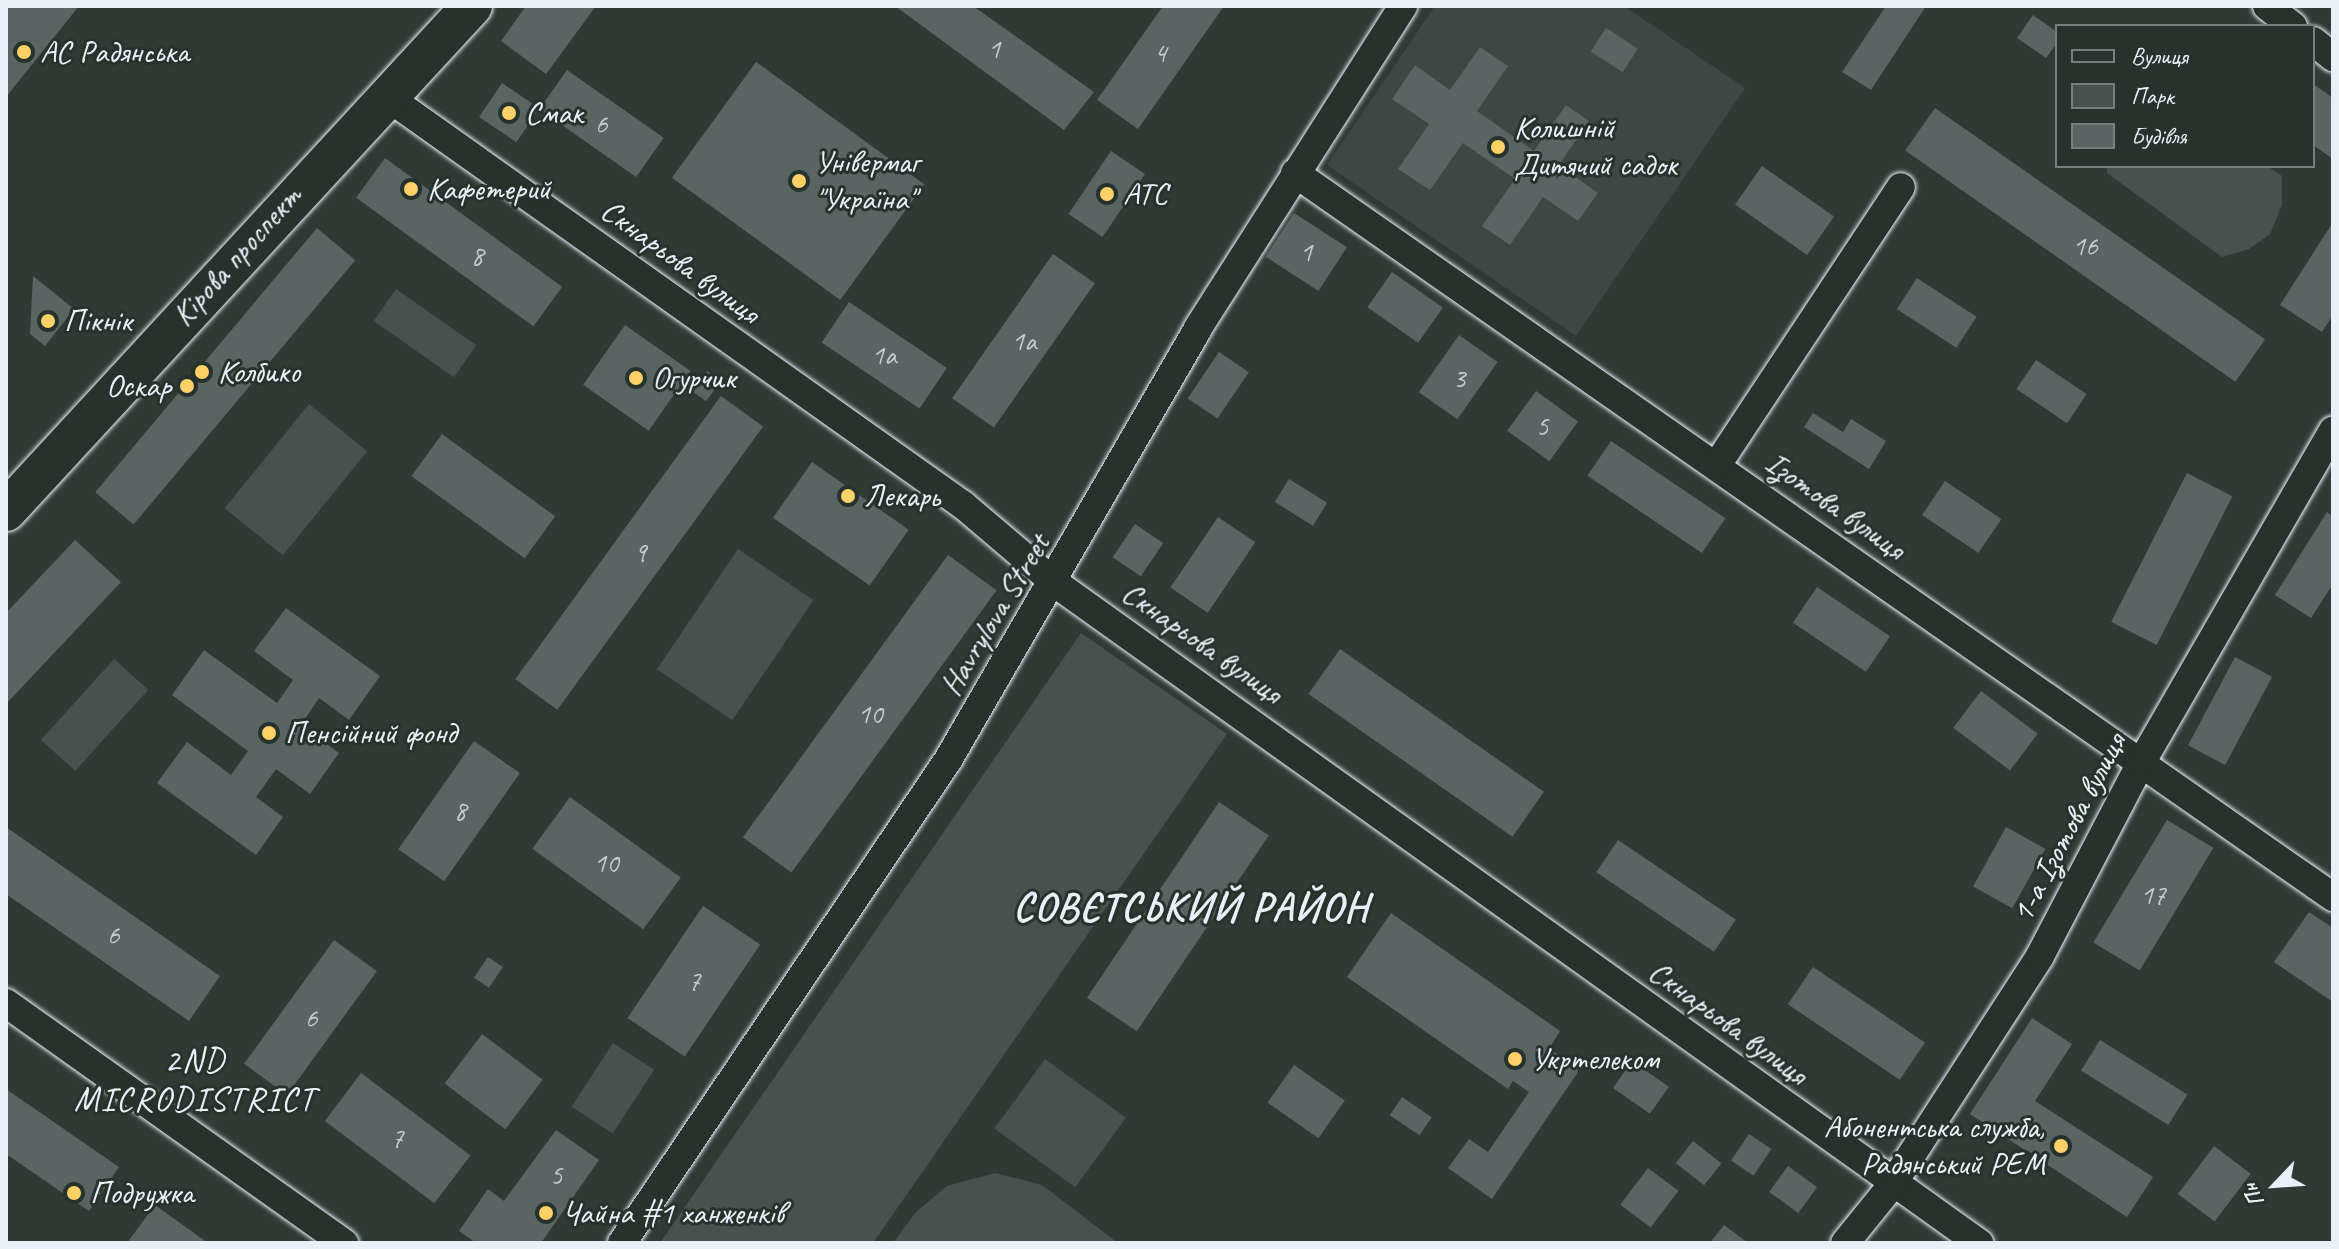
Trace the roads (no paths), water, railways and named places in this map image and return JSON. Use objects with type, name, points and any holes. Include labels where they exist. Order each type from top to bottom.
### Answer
[{"type":"street","name":"Кірова проспект","points":[[6,511],[308,178],[389,98],[472,6]]},
{"type":"street","name":"Havrylova Street","points":[[622,1243],[899,836],[1055,583],[1198,328],[1403,6]]},
{"type":"street","points":[[2267,6],[2290,24]]},
{"type":"street","points":[[2315,43],[2333,57]]},
{"type":"street","name":"Скнарьова вулиця","points":[[389,98],[963,505],[1055,583],[1260,725],[1892,1185],[1979,1243]]},
{"type":"street","name":"Ізотова вулиця","points":[[1295,173],[2333,897]]},
{"type":"street","points":[[1717,465],[1901,187]]},
{"type":"street","name":"1-а Ізотова вулиця","points":[[1845,1243],[1892,1185],[2040,956],[2141,763],[2333,431]]},
{"type":"street","points":[[6,1003],[344,1243]]},
{"type":"place","name":"АС Радянська","points":[[24,52]]},
{"type":"place","name":"Смак","points":[[509,113]]},
{"type":"place","name":"Колишній Дитячий садок","points":[[1498,147]]},
{"type":"place","name":"Універмаг \"Україна\"","points":[[799,181]]},
{"type":"place","name":"Кафетерий","points":[[411,189]]},
{"type":"place","name":"АТС","points":[[1107,194]]},
{"type":"place","name":"Пікнік","points":[[48,321]]},
{"type":"place","name":"Колбико","points":[[202,372]]},
{"type":"place","name":"Огурчик","points":[[636,378]]},
{"type":"place","name":"Оскар","points":[[187,386]]},
{"type":"place","name":"Лекарь","points":[[848,496]]},
{"type":"place","name":"Пенсійний фонд","points":[[269,733]]},
{"type":"place","name":"Укртелеком","points":[[1515,1059]]},
{"type":"place","name":"Абонентська служба, Радянський РЕМ","points":[[2061,1146]]},
{"type":"place","name":"Подружка","points":[[74,1193]]},
{"type":"place","name":"Чайна #1 ханженків","points":[[546,1213]]},
{"type":"district","name":"СОВЄТСЬКИЙ РАЙОН","points":[[1191,907]]},
{"type":"district","name":"2ND MICRODISTRICT","points":[[195,1078]]}]
